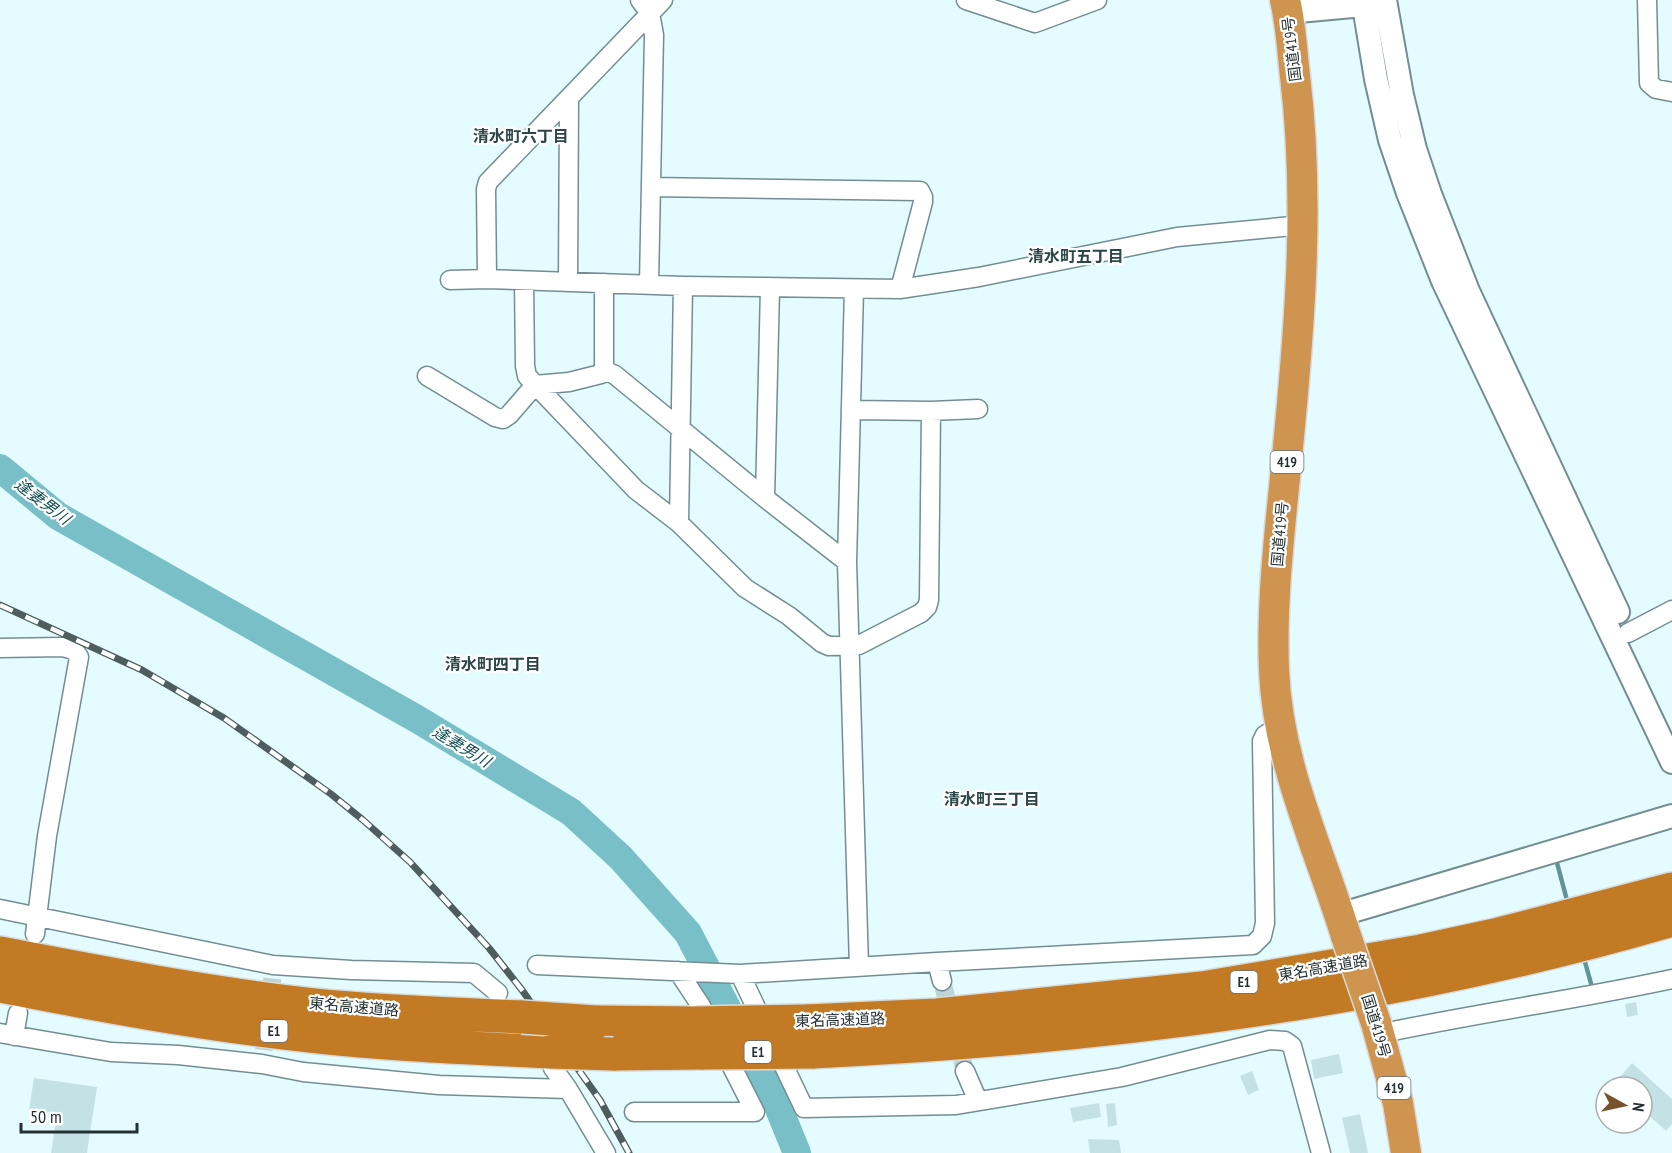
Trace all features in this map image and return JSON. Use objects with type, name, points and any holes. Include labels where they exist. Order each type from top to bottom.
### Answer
[{"type":"highway","name":"国道419号","points":[[1287,6],[1301,125],[1302,277],[1278,550],[1274,672],[1280,726],[1300,808],[1378,1029],[1398,1103],[1406,1153]]},
{"type":"highway","name":"東名高速道路","points":[[810,1037],[937,1015],[1202,988],[1325,969],[1474,939],[1672,889]]},
{"type":"highway","name":"東名高速道路","points":[[0,953],[134,979],[314,1005],[596,1022],[700,1038],[810,1037],[940,1046],[1206,1018],[1427,982],[1598,941],[1672,920]]},
{"type":"highway","name":"東名高速道路","points":[[0,986],[126,1011],[309,1036],[551,1060],[613,1054],[700,1038]]},
{"type":"street","points":[[966,0],[1035,24],[1097,0]]},
{"type":"street","points":[[1647,0],[1649,83],[1656,89],[1672,92]]},
{"type":"street","points":[[1287,6],[1374,1]]},
{"type":"street","points":[[1374,1],[1402,95],[1415,149],[1468,291],[1672,725]]},
{"type":"street","points":[[1374,1],[1376,79],[1390,140],[1408,193],[1443,280],[1672,762]]},
{"type":"street","points":[[487,279],[486,189],[488,182],[569,99],[651,4]]},
{"type":"street","points":[[650,284],[654,35],[651,4]]},
{"type":"street","points":[[568,282],[569,99]]},
{"type":"street","points":[[651,187],[920,191],[924,197],[923,202],[900,289]]},
{"type":"street","points":[[450,280],[900,289],[1025,268],[1177,237],[1303,225]]},
{"type":"street","points":[[524,281],[527,376],[636,490],[679,523],[745,588],[789,616],[822,643],[830,646],[860,645],[921,613],[927,607],[929,600],[931,411]]},
{"type":"street","points":[[428,376],[495,417],[503,419],[509,416],[535,385],[569,382],[600,374],[604,370],[604,283]]},
{"type":"street","points":[[679,523],[683,286]]},
{"type":"street","points":[[765,498],[770,288]]},
{"type":"street","points":[[854,289],[847,562],[859,967]]},
{"type":"street","points":[[604,370],[615,375],[847,562]]},
{"type":"street","points":[[852,410],[978,409]]},
{"type":"street","points":[[1628,633],[1672,610]]},
{"type":"street","points":[[0,648],[63,647],[74,650],[79,657],[47,836],[36,926]]},
{"type":"street","points":[[537,965],[736,974],[1253,945],[1262,936],[1265,923],[1262,741],[1264,735],[1280,726]]},
{"type":"street","points":[[1343,926],[1672,816]]},
{"type":"street","points":[[0,909],[36,926],[273,969],[474,973],[498,993]]},
{"type":"street","points":[[937,962],[942,981]]},
{"type":"street","points":[[634,1112],[755,1112],[683,971]]},
{"type":"street","points":[[736,974],[804,1108],[956,1106],[1122,1077],[1270,1040],[1285,1041],[1292,1046],[1321,1153]]},
{"type":"street","points":[[1378,1029],[1589,996],[1672,978]]},
{"type":"street","points":[[18,1013],[7,1035],[111,1052],[263,1057],[303,1071],[439,1085],[568,1089]]},
{"type":"street","points":[[551,1060],[606,1153]]},
{"type":"street","points":[[965,1071],[978,1101]]},
{"type":"building","points":[[1636,1002],[1638,1015],[1627,1017],[1625,1004]]},
{"type":"building","points":[[1339,1054],[1343,1073],[1314,1079],[1311,1060]]},
{"type":"building","points":[[1632,1063],[1645,1075],[1622,1075]]},
{"type":"building","points":[[1252,1071],[1259,1090],[1248,1095],[1240,1076]]},
{"type":"building","points":[[34,1078],[97,1087],[87,1153],[51,1153],[57,1114],[29,1110]]},
{"type":"building","points":[[1654,1083],[1672,1099],[1672,1124],[1666,1131],[1654,1120]]},
{"type":"building","points":[[1099,1103],[1101,1117],[1073,1122],[1070,1108]]},
{"type":"building","points":[[1115,1103],[1117,1125],[1108,1127],[1106,1104]]},
{"type":"building","points":[[1360,1114],[1368,1153],[1350,1153],[1342,1118]]},
{"type":"building","points":[[1088,1139],[1119,1140],[1121,1153],[1090,1153]]},
{"type":"waterway","name":"逢妻男川","points":[[0,468],[58,516],[417,719],[571,812],[621,858],[688,933],[777,1104],[797,1153]]},
{"type":"waterway","points":[[1557,863],[1568,904]]},
{"type":"waterway","points":[[1583,955],[1592,987]]},
{"type":"tunnel","points":[[264,1050],[273,973]]},
{"type":"tunnel","points":[[942,981],[965,1071]]},
{"type":"railway","points":[[0,605],[142,670],[224,718],[331,794],[363,820],[410,862],[489,948],[522,990],[600,1100],[629,1153]]},
{"type":"district","name":"清水町六丁目","points":[[521,136]]},
{"type":"district","name":"清水町五丁目","points":[[1076,256]]},
{"type":"district","name":"清水町四丁目","points":[[493,664]]},
{"type":"district","name":"清水町三丁目","points":[[992,799]]}]
